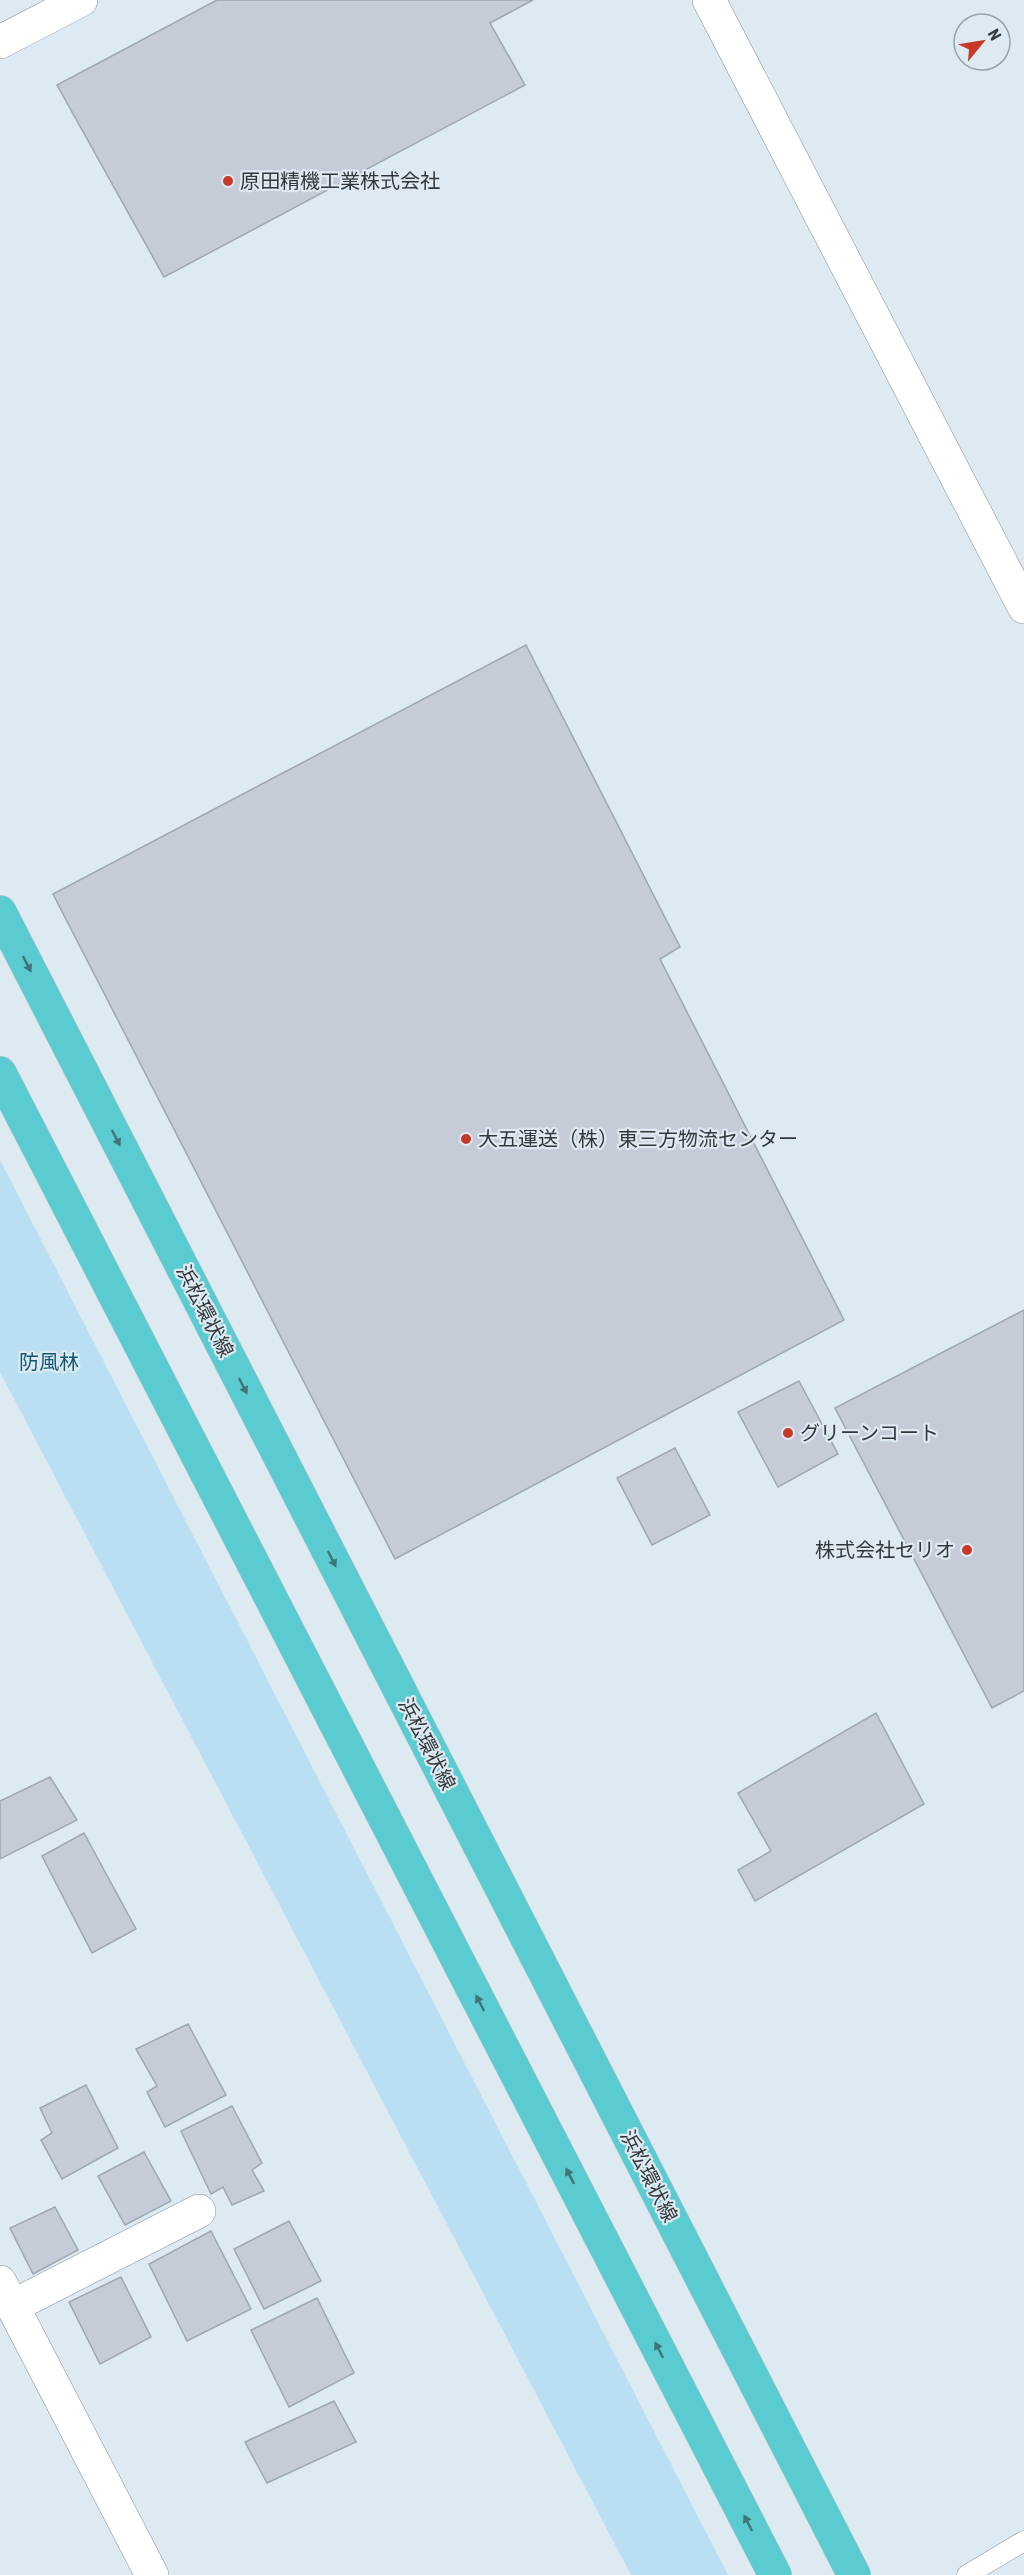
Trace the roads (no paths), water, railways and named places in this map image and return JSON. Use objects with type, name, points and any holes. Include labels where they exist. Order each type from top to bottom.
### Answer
[{"type":"highway","name":"浜松環状線","points":[[0,912],[854,2575]]},
{"type":"highway","points":[[0,1073],[775,2575]]},
{"type":"street","points":[[0,42],[81,0]]},
{"type":"street","points":[[709,0],[1024,607]]},
{"type":"street","points":[[152,2575],[5,2296],[199,2211]]},
{"type":"lane","points":[[967,2575],[1024,2541]]},
{"type":"place","name":"原田精機工業株式会社","points":[[228,181]]},
{"type":"place","name":"大五運送（株）東三方物流センター","points":[[466,1139]]},
{"type":"place","name":"グリーンコート","points":[[788,1433]]},
{"type":"place","name":"株式会社セリオ","points":[[967,1550]]},
{"type":"park label","name":"防風林","points":[[49,1362]]}]
